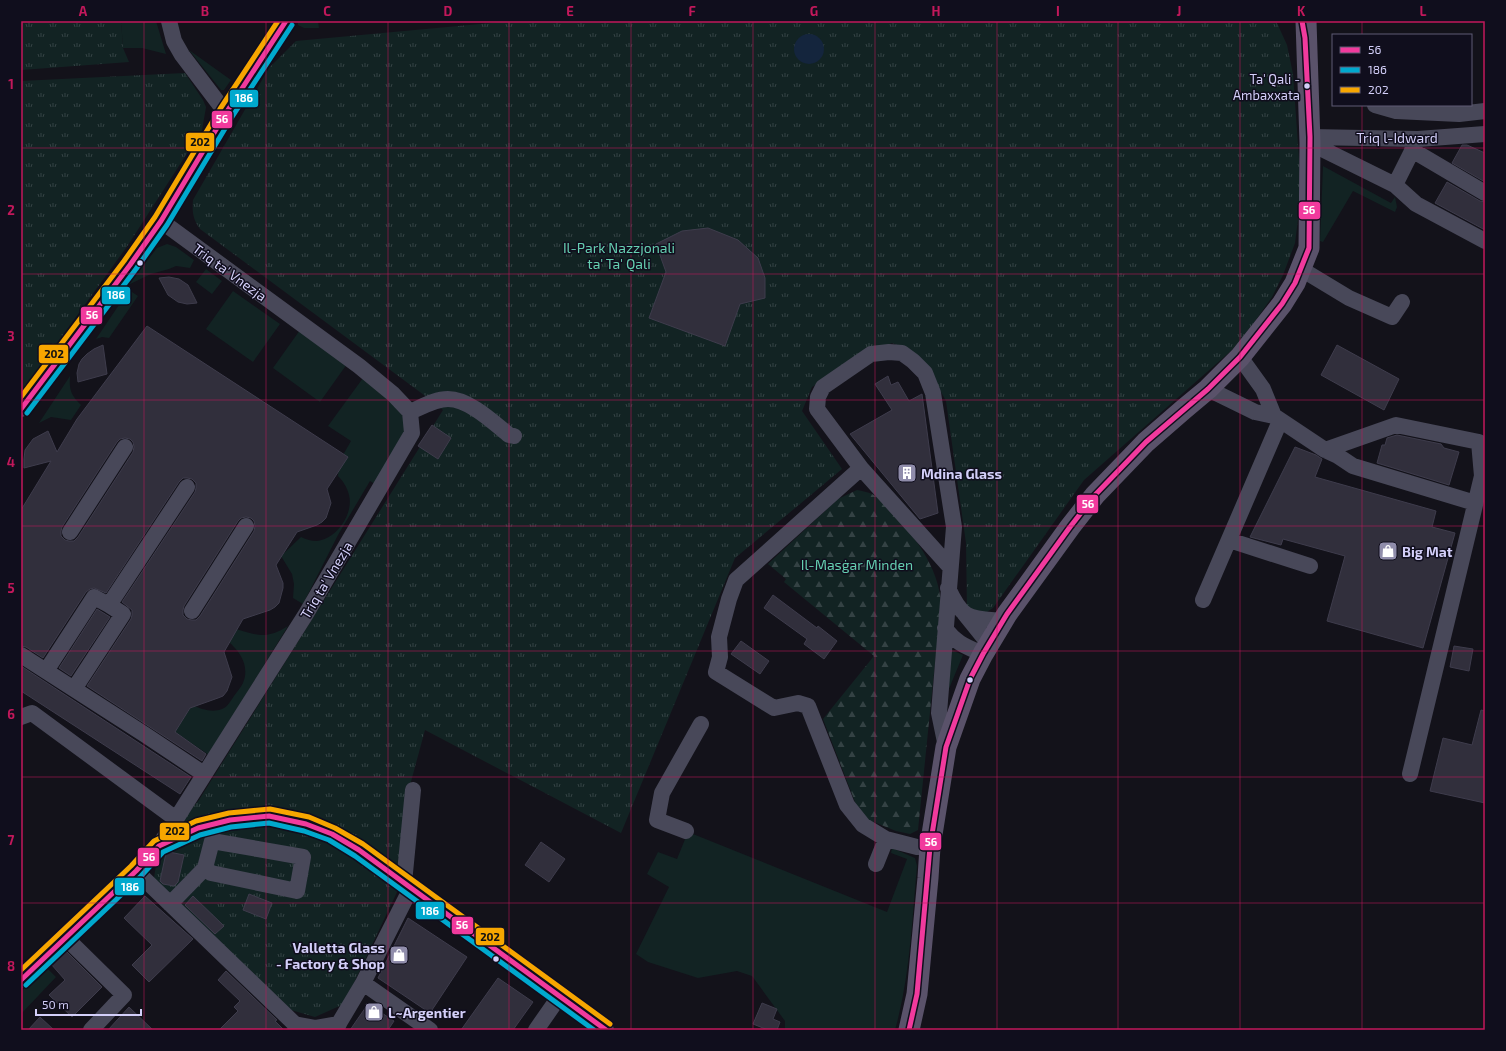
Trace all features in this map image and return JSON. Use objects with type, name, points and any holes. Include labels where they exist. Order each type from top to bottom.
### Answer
[{"type":"main road","points":[[909,1030],[918,994],[930,848],[946,747],[970,679],[1003,621],[1070,527],[1095,495],[1146,442],[1208,389],[1240,357],[1282,304],[1295,283],[1309,248],[1310,140],[1304,27]]},
{"type":"street","points":[[170,21],[174,41],[182,55],[226,113]]},
{"type":"street","points":[[21,409],[130,265],[161,221],[226,113],[286,21]]},
{"type":"street","points":[[1378,106],[1396,112],[1459,114],[1485,111]]},
{"type":"street","name":"Triq l-Idward","points":[[1310,140],[1415,145],[1485,134]]},
{"type":"street","points":[[1310,140],[1395,185],[1416,204],[1485,240]]},
{"type":"street","points":[[1395,185],[1415,145],[1485,193]]},
{"type":"street","name":"Triq ta' Vnezja","points":[[21,980],[136,871],[159,846],[306,614],[412,433],[410,412],[393,394],[359,366],[161,221]]},
{"type":"street","points":[[1300,269],[1349,298],[1392,317],[1402,302]]},
{"type":"street","points":[[946,747],[939,713],[954,527],[933,393],[925,373],[913,360],[902,353],[889,352],[871,354],[824,387],[818,396],[817,409],[861,468],[950,567]]},
{"type":"street","points":[[1204,600],[1277,419],[1263,389],[1240,357]]},
{"type":"street","points":[[1208,389],[1255,412],[1277,419],[1353,466],[1475,503]]},
{"type":"street","points":[[410,412],[432,402],[447,399],[461,401],[509,435],[514,436]]},
{"type":"street","points":[[1325,450],[1396,425],[1479,442],[1482,476],[1410,774]]},
{"type":"street","points":[[70,532],[125,447]]},
{"type":"street","points":[[861,468],[736,580],[719,637],[720,657],[716,672],[774,708],[798,703],[808,706],[847,805],[863,826],[886,839],[917,847],[930,848]]},
{"type":"street","points":[[109,605],[186,487]]},
{"type":"street","points":[[192,611],[246,526]]},
{"type":"street","points":[[1229,540],[1310,566]]},
{"type":"street","points":[[948,588],[956,605],[964,613],[986,649]]},
{"type":"street","points":[[46,671],[94,597],[123,614],[74,689]]},
{"type":"street","points":[[964,613],[974,619],[1003,621]]},
{"type":"street","points":[[945,628],[951,637],[961,644],[986,649]]},
{"type":"street","points":[[21,655],[204,774]]},
{"type":"street","points":[[21,717],[32,713],[176,820]]},
{"type":"street","points":[[686,832],[657,820],[662,793],[701,724]]},
{"type":"street","points":[[136,871],[298,1027],[337,1027],[362,983],[407,885],[413,790]]},
{"type":"street","points":[[159,846],[198,828],[230,820],[269,816],[306,824],[332,834],[359,850],[606,1030]]},
{"type":"street","points":[[876,864],[886,839]]},
{"type":"street","points":[[173,907],[208,870],[212,841],[303,857],[296,891],[208,870]]},
{"type":"street","points":[[66,937],[124,994],[91,1030]]},
{"type":"street","points":[[362,983],[430,1030]]},
{"type":"street","points":[[536,1030],[559,997]]},
{"type":"green space","points":[[21,21],[121,21],[123,48],[129,62],[21,70]]},
{"type":"green space","points":[[121,21],[156,21],[166,54],[142,48],[123,48]]},
{"type":"green space","points":[[298,21],[318,21],[319,28],[304,28],[298,25]]},
{"type":"green space","name":"Il-Park Nazzjonali ta' Ta' Qali","points":[[513,21],[1276,21],[1287,45],[1293,74],[1300,173],[1298,219],[1295,243],[1283,275],[1272,297],[1232,350],[1084,480],[993,608],[982,615],[967,611],[966,543],[946,401],[929,370],[911,350],[892,343],[874,350],[812,387],[802,411],[842,469],[735,558],[621,833],[425,730],[406,800],[397,892],[344,1004],[315,1017],[291,1010],[154,878],[159,846],[199,800],[443,410],[200,229],[194,215],[193,200],[269,68],[296,41]]},
{"type":"green space","points":[[189,50],[231,80],[224,90],[221,90]]},
{"type":"green space","points":[[185,73],[206,107],[202,130],[128,245],[21,393],[21,81]]},
{"type":"green space","points":[[1323,166],[1391,203],[1395,197],[1397,207],[1395,212],[1353,191],[1323,242],[1320,241]]},
{"type":"green space","points":[[167,244],[176,247],[194,260],[190,268],[176,266],[151,274],[128,285],[157,248]]},
{"type":"green space","points":[[206,269],[222,281],[212,294],[196,282]]},
{"type":"green space","points":[[129,290],[138,296],[109,338],[102,337],[96,339]]},
{"type":"green space","points":[[233,291],[280,324],[253,362],[206,329]]},
{"type":"green space","points":[[300,330],[347,364],[320,402],[273,368]]},
{"type":"green space","points":[[70,376],[71,392],[81,405],[71,420],[51,417],[39,423]]},
{"type":"green space","points":[[363,378],[382,391],[394,403],[403,415],[405,429],[396,449],[375,484],[370,481],[338,535],[303,604],[293,598],[294,584],[292,574],[281,556],[301,537],[316,541],[323,540],[330,536],[337,531],[346,518],[349,510],[349,495],[345,484],[338,476],[339,462],[351,441],[328,426]]},
{"type":"green space","name":"Il-Masġar Minden","points":[[857,490],[876,496],[896,516],[914,538],[930,563],[939,590],[941,604],[918,830],[910,834],[896,831],[864,818],[857,807],[823,719],[874,656],[784,582],[786,579],[768,564],[838,499]]},
{"type":"green space","points":[[288,626],[209,755],[175,732],[192,705],[210,711],[222,709],[228,705],[242,685],[245,677],[245,665],[237,650],[229,642],[236,629],[257,635],[268,635]]},
{"type":"green space","points":[[946,645],[963,655],[941,708]]},
{"type":"green space","points":[[688,832],[887,912],[907,859],[891,853],[892,848],[915,858],[917,866],[910,948],[904,990],[895,1030],[785,1030],[785,1021],[752,976],[737,971],[698,978],[648,962],[636,954],[669,887],[647,874],[658,852],[677,859]]},
{"type":"green space","points":[[45,966],[56,977],[21,1014],[21,992]]},
{"type":"water","points":[[809,34],[820,38],[824,49],[820,60],[809,64],[798,60],[794,49],[798,38]]},
{"type":"building","points":[[1462,145],[1467,145],[1485,153],[1485,182],[1452,163]]},
{"type":"building","points":[[1447,182],[1480,201],[1485,202],[1485,230],[1435,203]]},
{"type":"building","points":[[708,228],[738,240],[758,258],[765,278],[765,298],[740,304],[725,346],[649,318],[666,272],[656,244],[682,231]]},
{"type":"building","points":[[169,277],[179,279],[188,285],[197,303],[187,304],[178,302],[168,295],[159,278]]},
{"type":"building","points":[[147,326],[348,457],[327,489],[331,503],[326,518],[317,525],[297,532],[276,565],[283,583],[279,603],[270,610],[243,619],[224,652],[232,677],[227,691],[223,696],[190,708],[175,732],[206,754],[202,761],[87,686],[131,619],[132,610],[122,602],[195,492],[196,483],[192,479],[183,478],[179,482],[106,593],[94,588],[86,592],[43,658],[26,647],[21,646],[21,510],[51,461],[24,468],[25,450],[33,439],[48,431],[57,452],[77,419]],"holes":[[[120,439],[130,439],[133,442],[133,452],[78,537],[74,541],[65,540],[61,536],[62,527],[117,442]],[[241,518],[251,518],[254,521],[254,531],[200,616],[196,620],[187,619],[183,615],[184,606],[238,521]]]},
{"type":"building","points":[[103,345],[107,374],[78,382],[77,373],[82,359],[94,349]]},
{"type":"building","points":[[1337,345],[1399,379],[1384,410],[1321,375]]},
{"type":"building","name":"Mdina Glass","points":[[888,376],[891,385],[898,382],[909,401],[922,394],[938,513],[920,519],[850,434],[892,410],[875,384]]},
{"type":"building","points":[[432,425],[451,438],[438,459],[418,446]]},
{"type":"building","points":[[1397,435],[1441,444],[1444,448],[1459,452],[1449,485],[1377,463],[1382,445],[1385,445],[1387,438]]},
{"type":"building","name":"Big Mat","points":[[1295,447],[1316,455],[1322,459],[1315,477],[1436,511],[1432,527],[1455,533],[1423,648],[1327,621],[1345,556],[1283,539],[1281,545],[1250,537]]},
{"type":"building","points":[[773,595],[837,641],[824,659],[804,644],[807,639],[764,608]]},
{"type":"building","points":[[97,609],[110,617],[71,676],[59,668]]},
{"type":"building","points":[[741,641],[769,661],[760,674],[731,654]]},
{"type":"building","points":[[1454,646],[1473,649],[1469,671],[1450,667]]},
{"type":"building","points":[[21,666],[191,777],[180,794],[21,691]]},
{"type":"building","points":[[1481,710],[1485,711],[1485,803],[1430,791],[1443,738],[1472,745]]},
{"type":"building","points":[[541,842],[565,859],[549,882],[525,865]]},
{"type":"building","points":[[169,852],[184,855],[178,882],[174,886],[163,884],[160,881],[166,853]]},
{"type":"building","points":[[249,894],[272,903],[266,919],[243,910]]},
{"type":"building","points":[[145,896],[193,939],[149,982],[132,965],[152,945],[124,918]]},
{"type":"building","points":[[193,896],[224,926],[215,934],[185,905]]},
{"type":"building","points":[[408,918],[467,957],[430,1013],[378,978]]},
{"type":"building","points":[[66,951],[102,987],[72,1017],[49,995],[65,980],[51,964]]},
{"type":"building","points":[[226,971],[277,1020],[275,1021],[284,1030],[219,1030],[238,1011],[234,1007],[240,1001],[218,980]]},
{"type":"building","points":[[498,978],[533,1002],[513,1030],[461,1030]]},
{"type":"building","points":[[762,1003],[777,1009],[773,1019],[780,1022],[777,1030],[768,1030],[753,1024]]},
{"type":"building","points":[[368,1004],[394,1021],[388,1030],[350,1030]]},
{"type":"building","points":[[129,1007],[153,1030],[108,1030]]},
{"type":"building","points":[[40,1017],[54,1030],[28,1030]]},
{"type":"transit line","name":"202","points":[[21,397],[124,261],[155,217],[220,109],[278,21]]},
{"type":"transit line","name":"56","points":[[21,409],[130,265],[161,221],[226,113],[286,21]]},
{"type":"transit line","name":"56","points":[[909,1030],[917,994],[930,847],[946,747],[970,679],[1007,614],[1095,495],[1146,442],[1208,389],[1240,357],[1282,304],[1295,283],[1309,248],[1310,137],[1305,38],[1302,21]]},
{"type":"transit line","name":"186","points":[[27,413],[136,269],[167,225],[232,117],[292,25]]},
{"type":"transit line","name":"202","points":[[21,970],[131,866],[154,841],[196,821],[229,813],[270,809],[309,817],[335,828],[363,844],[610,1024]]},
{"type":"transit line","name":"56","points":[[21,980],[136,871],[159,846],[198,828],[230,820],[269,816],[306,824],[332,834],[359,850],[606,1030]]},
{"type":"transit line","name":"186","points":[[26,985],[141,876],[163,852],[200,835],[231,827],[269,823],[304,831],[329,840],[355,856],[594,1030]]},
{"type":"place","name":"Ta' Qali - Ambaxxata","points":[[1307,86]]},
{"type":"place","name":"Mdina Glass","points":[[907,473]]},
{"type":"place","name":"Big Mat","points":[[1388,551]]},
{"type":"place","name":"Valletta Glass - Factory & Shop","points":[[399,955]]},
{"type":"place","name":"L~Argentier","points":[[374,1012]]}]
